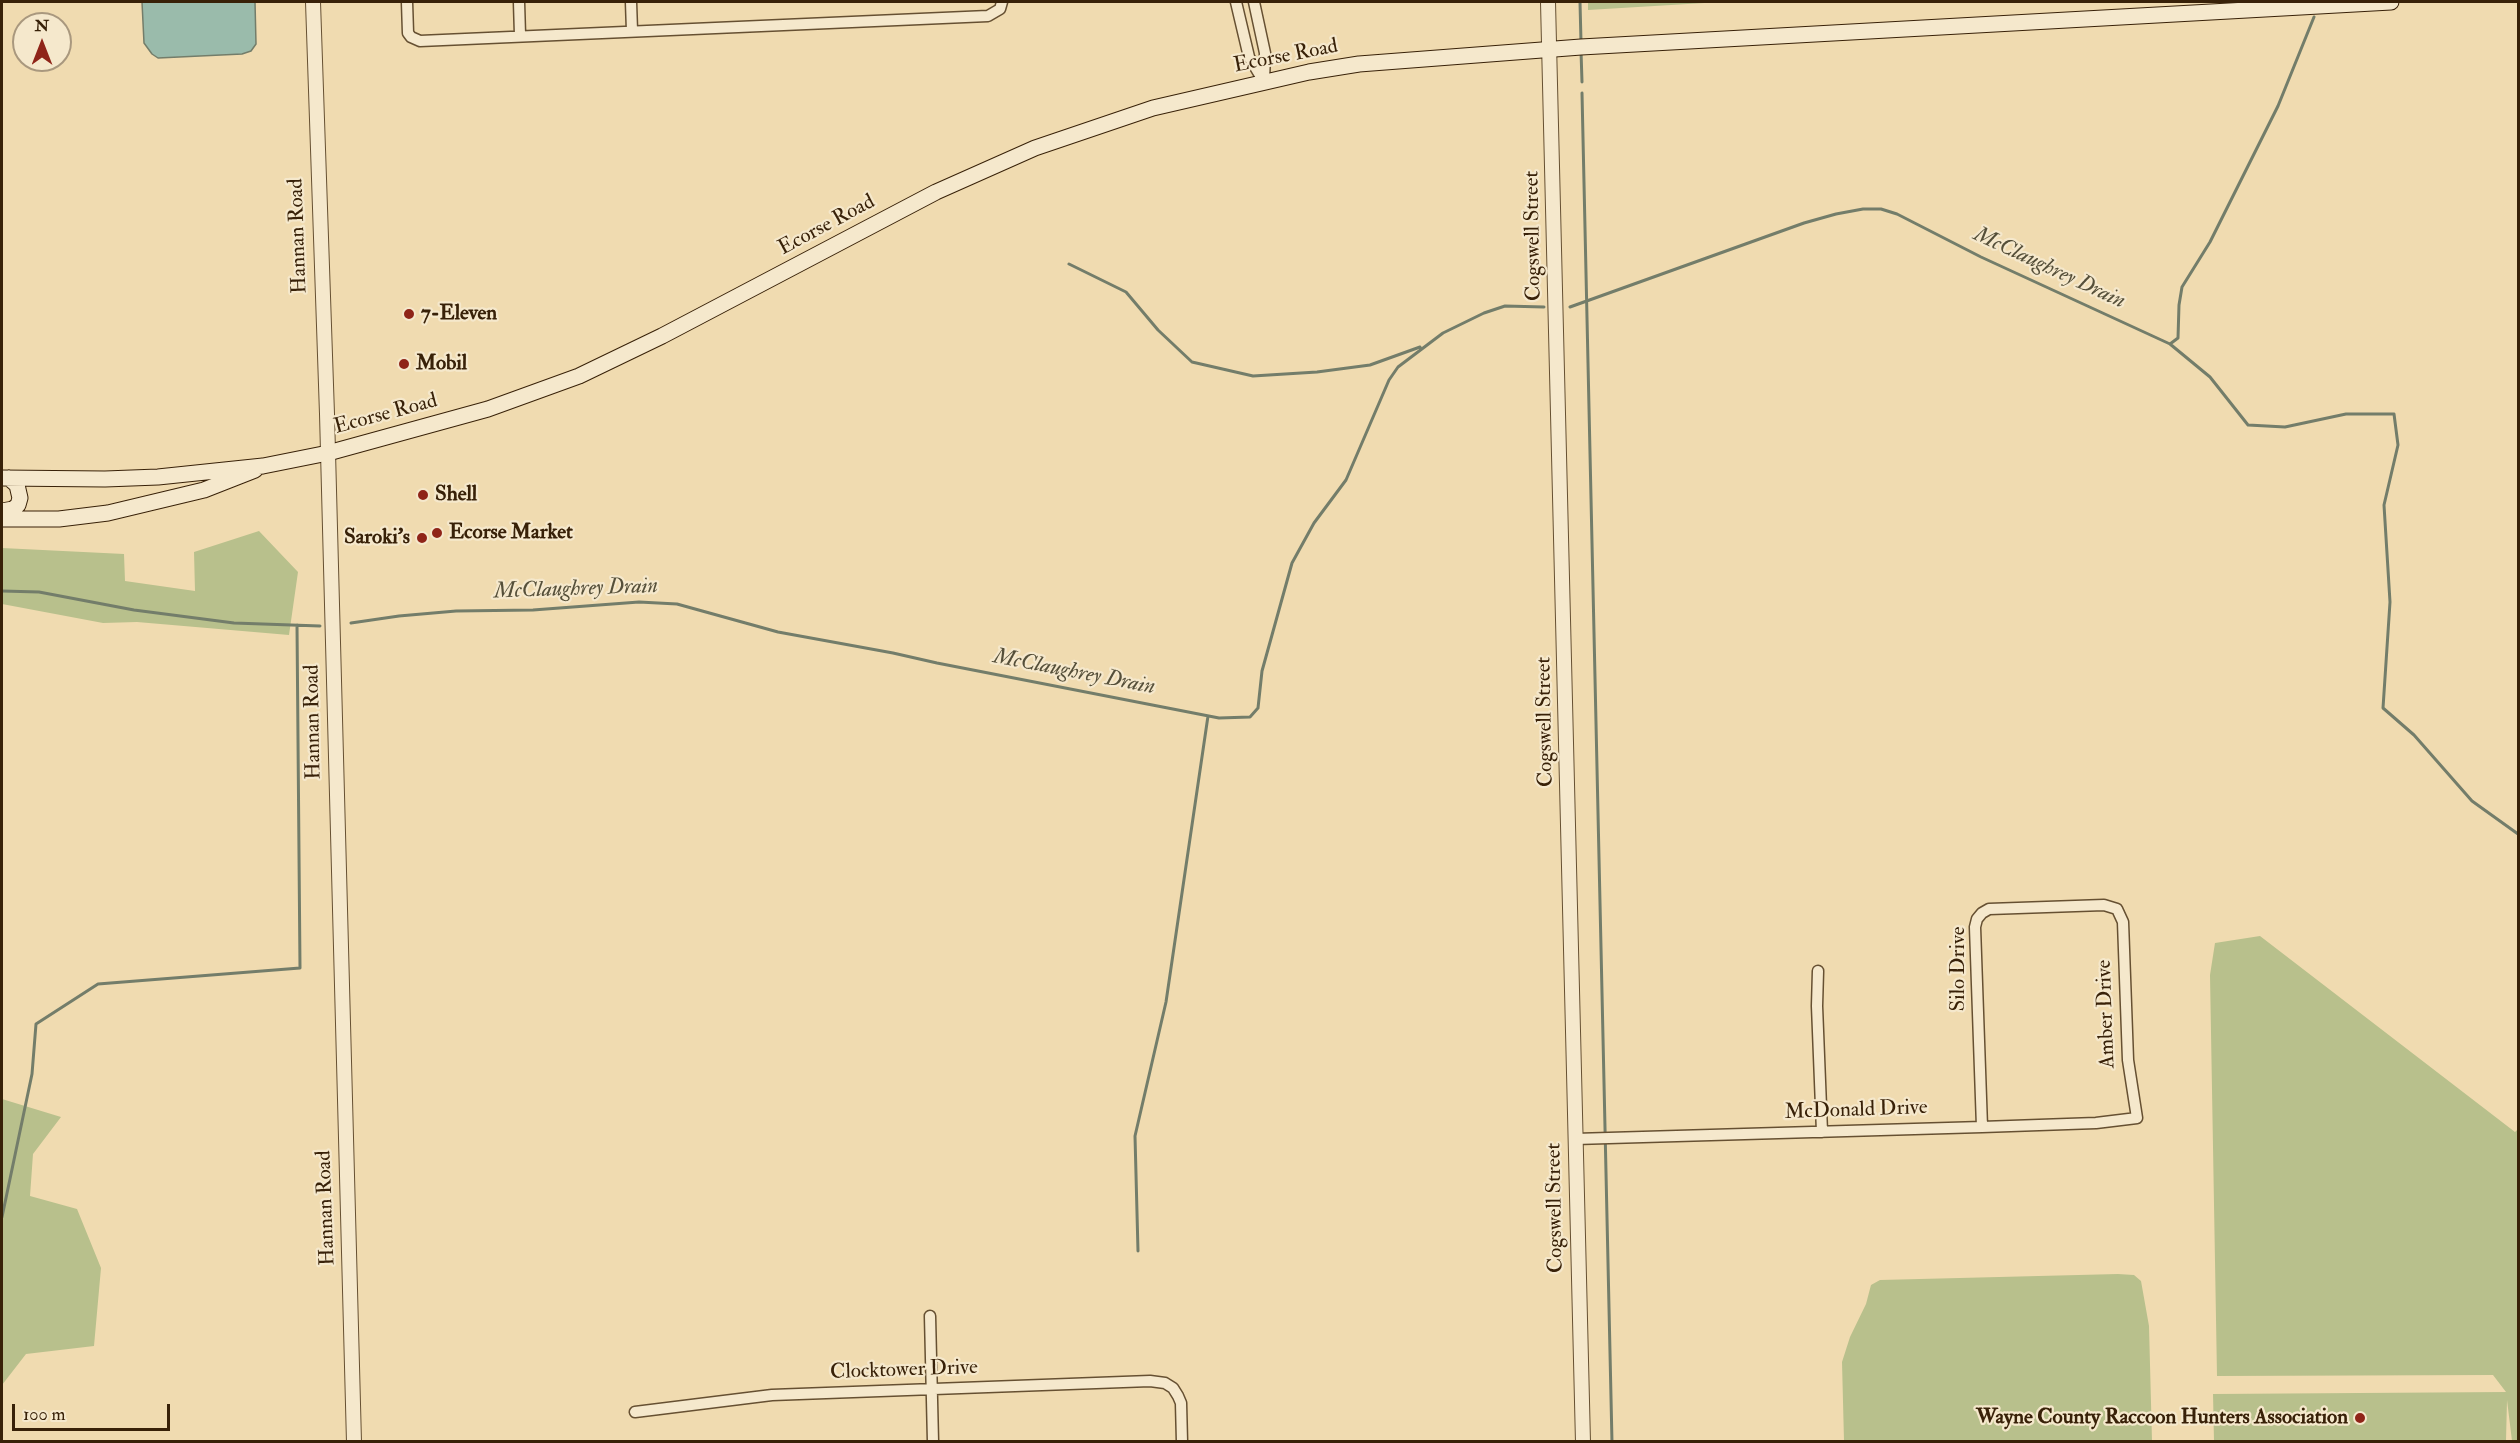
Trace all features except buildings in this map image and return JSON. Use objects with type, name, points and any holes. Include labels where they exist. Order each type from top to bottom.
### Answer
[{"type":"main road","name":"Ecorse Road","points":[[5,478],[136,478],[263,466],[328,453],[488,409],[579,376],[672,331],[936,192],[1045,144],[1153,108],[1264,82],[1359,64],[1550,50],[2391,2]]},
{"type":"main road","name":"Ecorse Road","points":[[2,519],[59,519],[108,513],[204,490],[263,466]]},
{"type":"main road","points":[[2,511],[13,509],[18,505],[20,498],[17,485],[5,478]]},
{"type":"street","name":"Hannan Road","points":[[313,2],[328,453],[354,1442]]},
{"type":"street","points":[[407,2],[407,30],[411,37],[420,41],[988,16],[996,14],[1002,2]]},
{"type":"street","points":[[519,2],[520,35]]},
{"type":"street","points":[[631,2],[632,31]]},
{"type":"street","points":[[1236,2],[1249,57],[1264,82]]},
{"type":"street","points":[[1254,2],[1265,53],[1264,82]]},
{"type":"street","name":"Cogswell Street","points":[[1548,2],[1583,1442]]},
{"type":"street","name":"Silo Drive","points":[[1982,1127],[1975,927],[1977,919],[1989,909],[2104,905],[2117,909]]},
{"type":"street","name":"Amber Drive","points":[[2117,909],[2123,922],[2128,1060],[2137,1118]]},
{"type":"street","points":[[1818,970],[1816,1006],[1822,1132]]},
{"type":"street","name":"McDonald Drive","points":[[1575,1139],[2096,1123],[2137,1118]]},
{"type":"street","points":[[930,1316],[933,1442]]},
{"type":"street","name":"Clocktower Drive","points":[[635,1413],[772,1395],[1150,1381],[1165,1383],[1173,1388],[1181,1403],[1182,1442]]},
{"type":"green space","points":[[1588,2],[1721,2],[1588,10]]},
{"type":"green space","points":[[259,531],[298,572],[289,635],[137,622],[103,623],[2,604],[2,548],[124,554],[125,581],[195,591],[194,552]]},
{"type":"green space","points":[[2260,936],[2515,1132],[2518,1129],[2518,1441],[2512,1441],[2507,1400],[2506,1441],[2214,1441],[2213,1394],[2506,1392],[2493,1375],[2217,1376],[2210,975],[2215,943]]},
{"type":"green space","points":[[2,1099],[61,1117],[33,1154],[30,1196],[77,1209],[101,1268],[94,1346],[26,1354],[2,1385]]},
{"type":"green space","points":[[2134,1275],[2141,1281],[2149,1326],[2152,1441],[1844,1441],[1842,1362],[1850,1337],[1866,1304],[1871,1285],[1880,1280]]},
{"type":"shaded area","points":[[142,2],[255,2],[256,44],[251,51],[242,54],[158,58],[144,43]]},
{"type":"waterway","points":[[1580,2],[1581,42]]},
{"type":"waterway","name":"McClaughrey Drain","points":[[2170,344],[2178,338],[2182,287],[2210,242],[2278,106],[2314,17]]},
{"type":"waterway","points":[[1581,51],[1582,82]]},
{"type":"waterway","points":[[1582,93],[1612,1442]]},
{"type":"waterway","points":[[1570,307],[1804,223],[1863,209],[1881,209],[1897,214],[1981,257],[2170,344],[2210,377],[2248,425],[2285,427],[2346,414],[2394,414],[2398,445],[2384,505],[2390,602],[2383,708],[2414,735],[2472,801],[2518,834]]},
{"type":"waterway","points":[[1069,264],[1126,292],[1158,330],[1192,362],[1253,376],[1317,372],[1370,365],[1420,347]]},
{"type":"waterway","name":"McClaughrey Drain","points":[[351,623],[456,611],[533,610],[639,602],[677,604],[778,632],[1219,718],[1250,717],[1258,708],[1262,671],[1292,563],[1314,523],[1346,480],[1389,380],[1398,367],[1443,333],[1484,313],[1505,306],[1544,307]]},
{"type":"waterway","name":"McClaughrey Drain","points":[[2,591],[39,592],[134,610],[234,623],[320,626]]},
{"type":"waterway","points":[[2,1217],[32,1074],[36,1024],[98,984],[300,968],[297,625]]},
{"type":"waterway","points":[[1138,1251],[1135,1136],[1166,1002],[1208,716]]},
{"type":"place","name":"7-Eleven","points":[[409,314]]},
{"type":"place","name":"Mobil","points":[[404,364]]},
{"type":"place","name":"Shell","points":[[423,495]]},
{"type":"place","name":"Ecorse Market","points":[[437,533]]},
{"type":"place","name":"Saroki's","points":[[422,538]]},
{"type":"place","name":"Wayne County Raccoon Hunters Association","points":[[2360,1418]]}]
